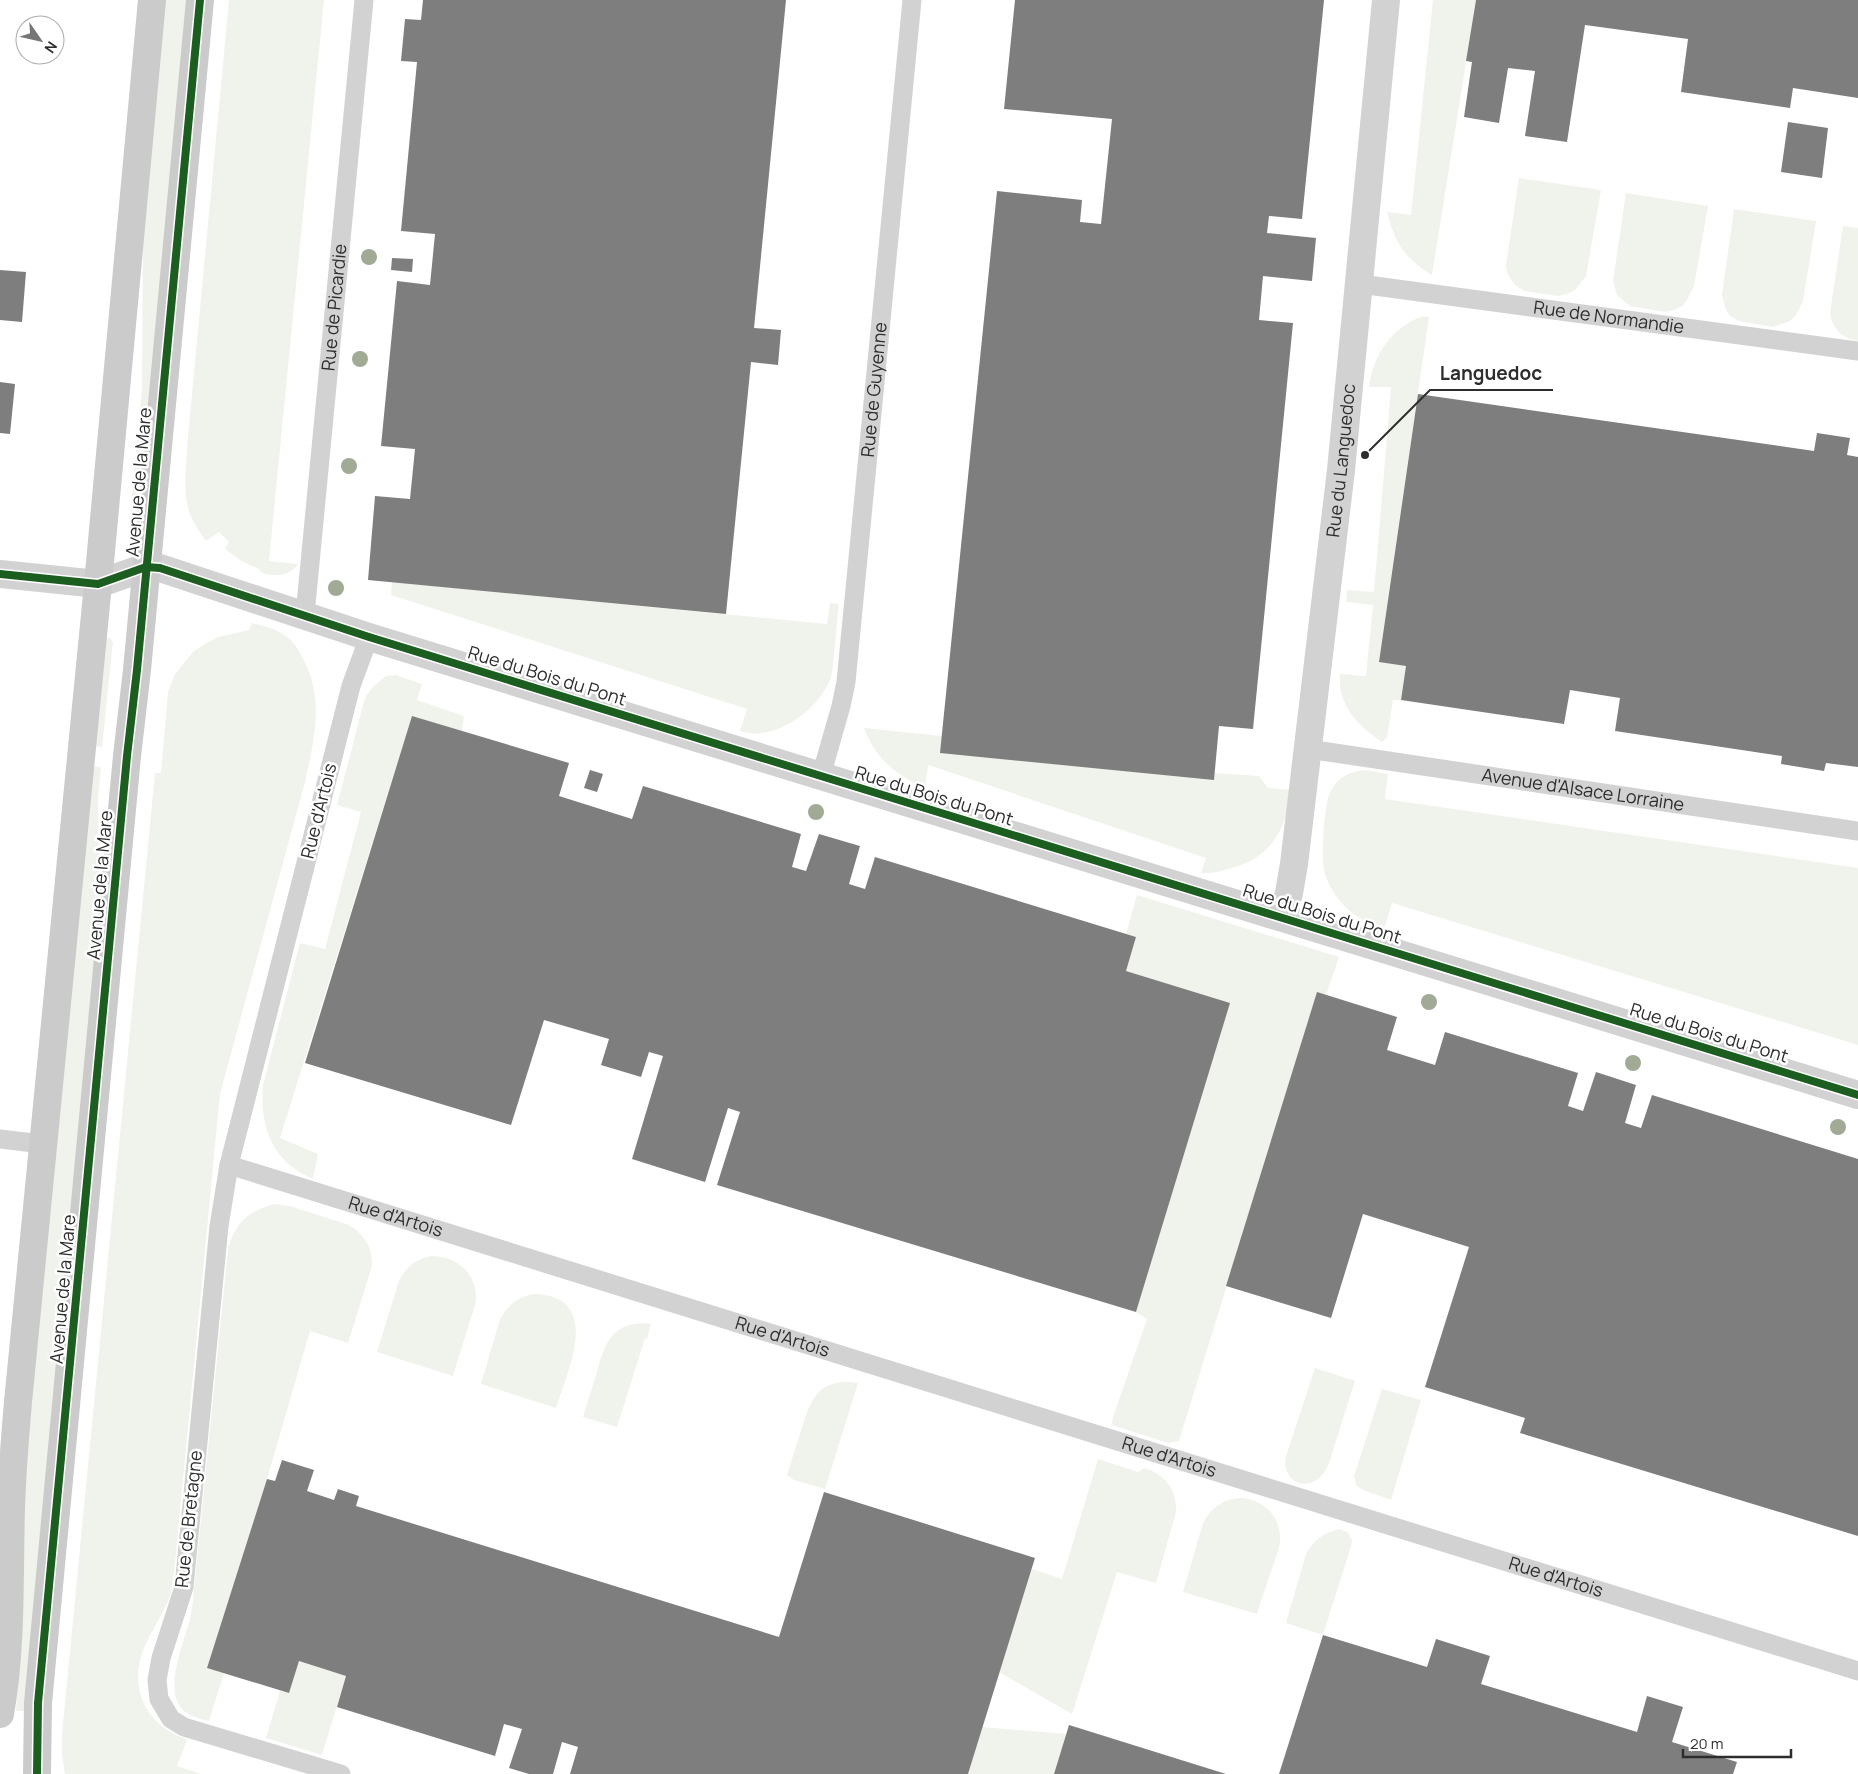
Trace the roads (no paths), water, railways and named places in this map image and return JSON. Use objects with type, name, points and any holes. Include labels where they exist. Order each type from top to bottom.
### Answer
[{"type":"street","name":"Avenue de la Mare","points":[[0,1714],[4,1688],[9,1617],[11,1507],[18,1402],[98,584],[152,0]]},
{"type":"street","name":"Avenue de la Mare","points":[[37,1774],[38,1703],[200,0]]},
{"type":"street","name":"Rue du Languedoc","points":[[1281,917],[1292,878],[1341,470],[1386,0]]},
{"type":"street","name":"Rue du Bois du Pont","points":[[0,574],[98,584],[146,567],[160,568],[369,637],[1858,1095]]},
{"type":"lane","name":"Rue de Picardie","points":[[305,615],[364,0]]},
{"type":"lane","name":"Rue de Guyenne","points":[[821,776],[842,706],[846,682],[912,0]]},
{"type":"lane","name":"Rue de Normandie","points":[[1360,284],[1858,351]]},
{"type":"lane","name":"Rue d'Artois","points":[[369,637],[351,686],[229,1165],[1858,1672]]},
{"type":"lane","name":"Avenue d'Alsace Lorraine","points":[[1308,749],[1858,831]]},
{"type":"lane","points":[[0,1139],[42,1144]]},
{"type":"lane","name":"Rue de Bretagne","points":[[229,1165],[219,1226],[184,1587],[161,1658],[157,1680],[159,1699],[171,1719],[184,1727],[341,1774]]},
{"type":"place","name":"Languedoc","points":[[1365,455]]}]
